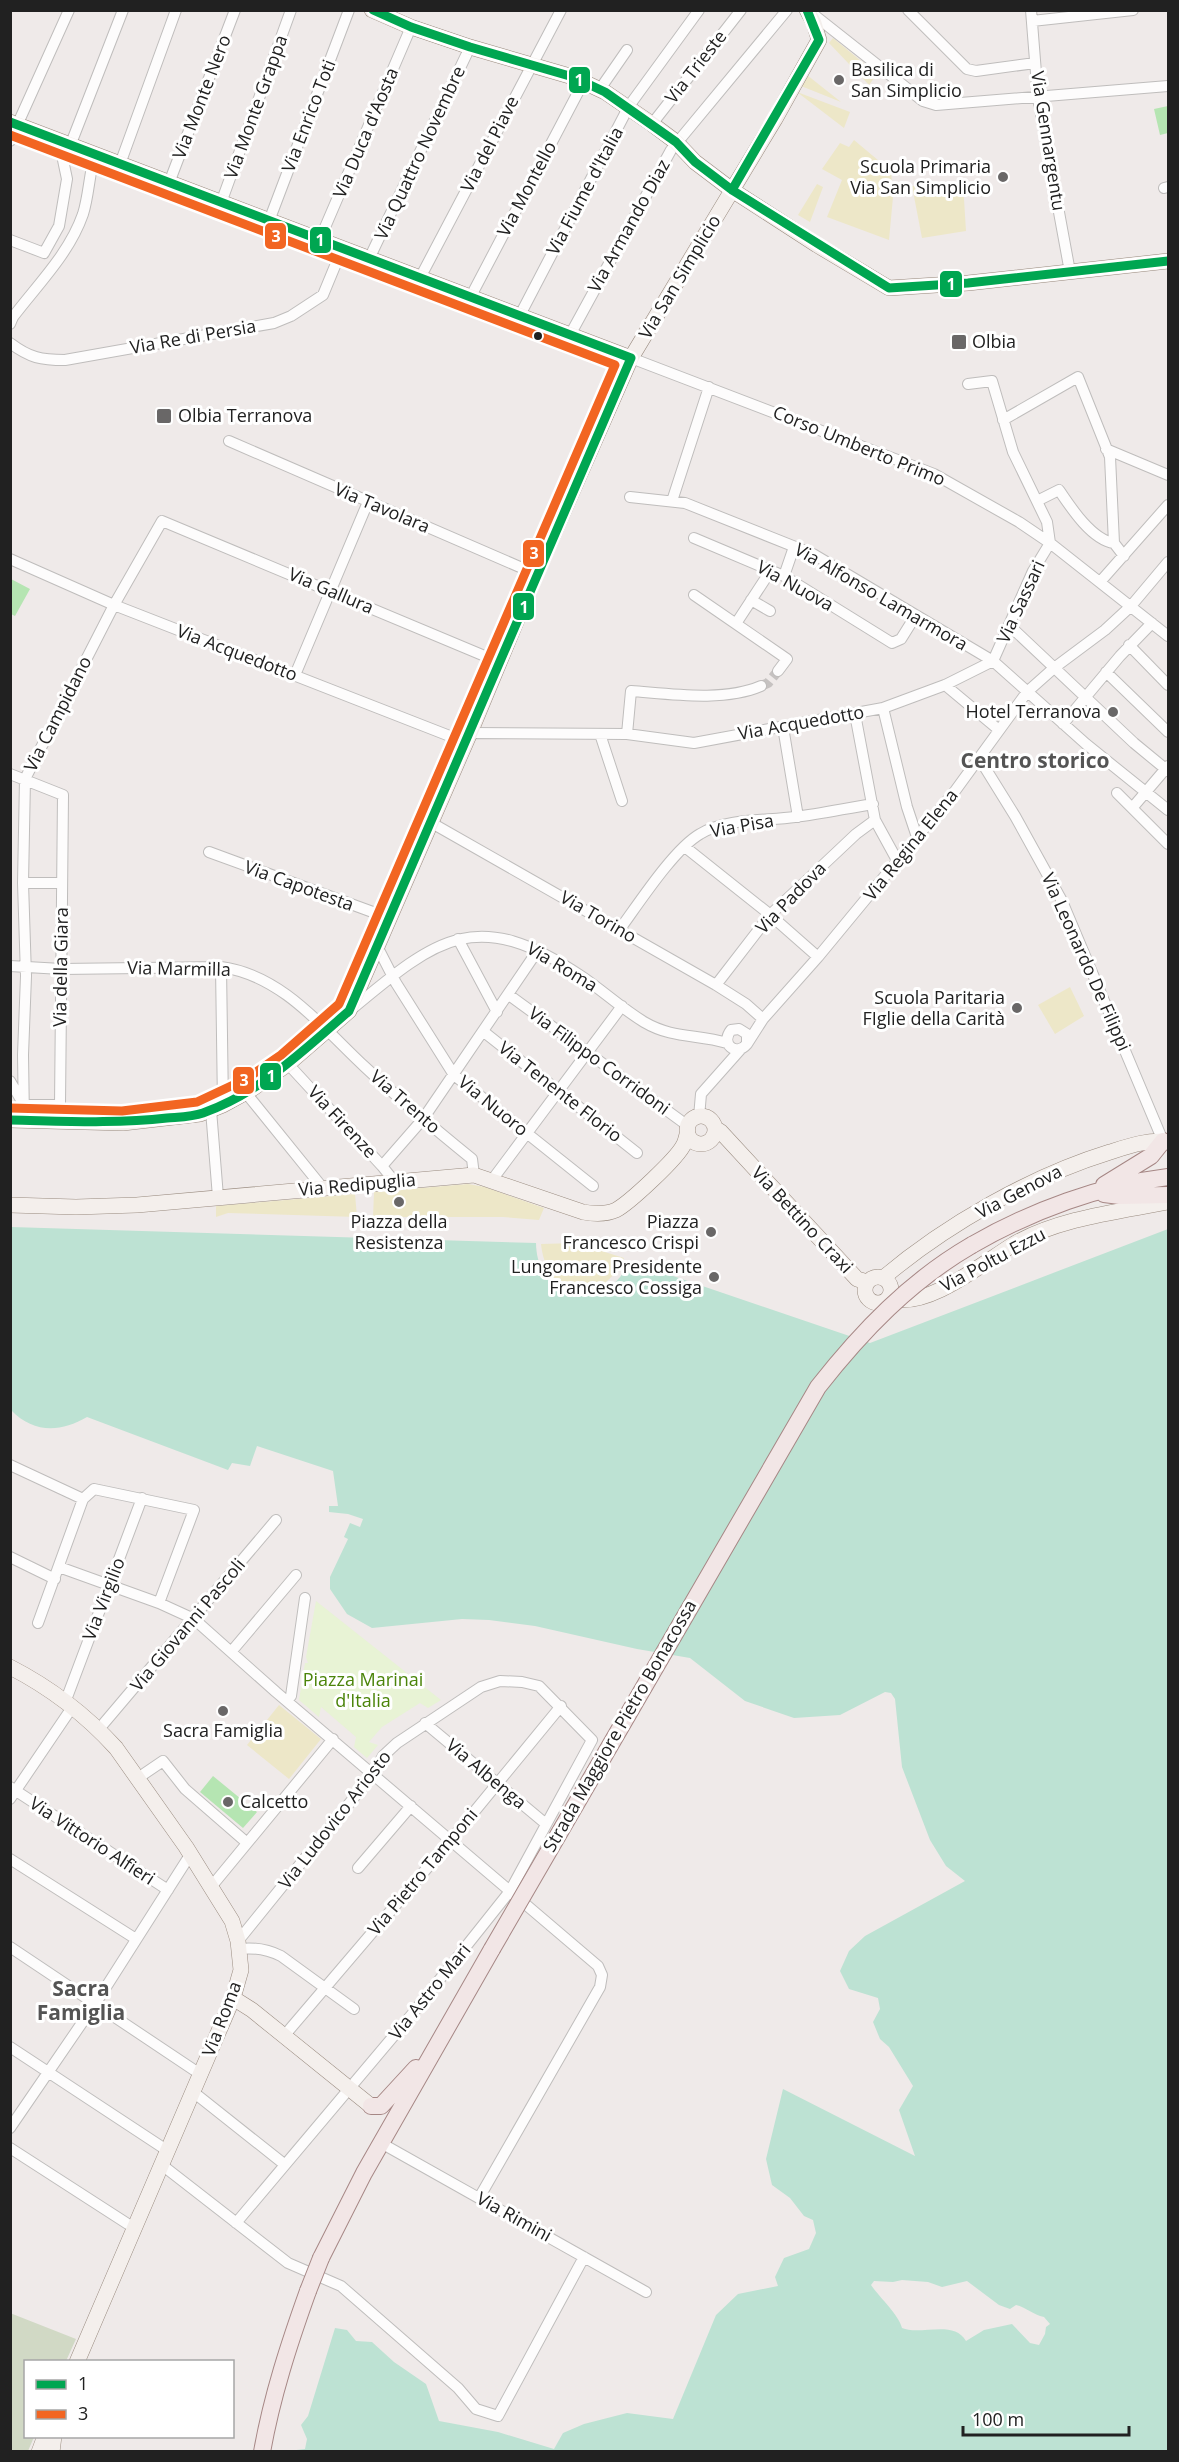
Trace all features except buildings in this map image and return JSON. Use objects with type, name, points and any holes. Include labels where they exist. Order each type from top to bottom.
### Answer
[{"type":"main road","points":[[808,10],[819,40]]},
{"type":"main road","points":[[373,11],[411,27],[584,81],[600,89],[652,123],[676,142],[695,162],[732,190],[889,288],[968,283],[1168,261]]},
{"type":"main road","name":"Via San Simplicio","points":[[349,1011],[631,358],[775,119],[819,40]]},
{"type":"main road","points":[[15,124],[631,358]]},
{"type":"main road","name":"Via Roma","points":[[20,1115],[123,1123],[183,1116],[217,1108],[246,1093],[288,1064],[349,1011]]},
{"type":"main road","points":[[699,1116],[708,1118],[708,1138],[692,1140],[688,1129],[692,1120],[699,1116]]},
{"type":"main road","name":"Via Redipuglia","points":[[10,1205],[94,1207],[474,1175],[583,1212],[601,1214],[626,1203],[676,1154],[684,1144],[688,1129]]},
{"type":"main road","name":"Via Bettino Craxi","points":[[708,1138],[722,1132],[857,1279],[867,1282]]},
{"type":"main road","name":"Via Redipuglia","points":[[676,1154],[708,1138]]},
{"type":"main road","points":[[1097,1193],[1108,1181],[1151,1156],[1166,1142]]},
{"type":"main road","name":"Via Genova","points":[[883,1278],[964,1221],[1032,1182],[1084,1160],[1125,1147],[1166,1142]]},
{"type":"main road","name":"Strada Maggiore Pietro Bonacossa","points":[[262,2451],[275,2392],[308,2290],[321,2258],[381,2143],[818,1387],[878,1316],[911,1287],[953,1257],[1025,1218],[1127,1184],[1168,1177]]},
{"type":"main road","points":[[1097,1193],[1120,1196],[1168,1195]]},
{"type":"main road","name":"Via Poltu Ezzu","points":[[889,1297],[901,1301],[922,1298],[1015,1244],[1044,1230],[1089,1217],[1168,1202]]},
{"type":"main road","points":[[875,1277],[883,1278],[890,1284],[889,1297],[881,1302],[869,1300],[865,1292],[867,1282],[875,1277]]},
{"type":"main road","name":"Via Roma","points":[[10,1667],[70,1703],[99,1729],[138,1778],[211,1887],[232,1921],[239,1945],[241,1971],[233,1998],[77,2360]]},
{"type":"main road","points":[[233,1998],[252,2010],[371,2106],[381,2106],[435,2048]]},
{"type":"street","points":[[10,141],[15,124],[69,10]]},
{"type":"street","points":[[10,240],[44,253],[59,226],[67,179],[64,143],[123,10]]},
{"type":"street","points":[[120,164],[176,10]]},
{"type":"street","name":"Via Monte Nero","points":[[169,183],[235,10]]},
{"type":"street","name":"Via Monte Grappa","points":[[221,202],[291,10]]},
{"type":"street","name":"Via Enrico Toti","points":[[269,220],[350,10]]},
{"type":"street","name":"Via del Piave","points":[[420,278],[561,10]]},
{"type":"street","name":"Via Fiume d'Italia","points":[[519,317],[629,106],[699,10]]},
{"type":"street","name":"Via Trieste","points":[[652,123],[741,10]]},
{"type":"street","name":"Via Armando Diaz","points":[[570,335],[676,142],[787,10]]},
{"type":"street","points":[[808,10],[923,100],[936,105],[1168,86]]},
{"type":"street","points":[[908,10],[967,69],[976,71],[1035,63]]},
{"type":"street","points":[[1031,16],[1133,10]]},
{"type":"street","name":"Via Gennargentu","points":[[1031,16],[1038,98],[1070,272]]},
{"type":"street","name":"Via Duca d'Aosta","points":[[320,239],[411,27]]},
{"type":"street","name":"Via San Simplicio","points":[[819,40],[835,30]]},
{"type":"street","name":"Via Quattro Novembre","points":[[369,259],[470,47]]},
{"type":"street","points":[[600,89],[627,50]]},
{"type":"street","name":"Via Montello","points":[[470,298],[584,81]]},
{"type":"street","points":[[10,324],[75,234],[84,211],[95,155]]},
{"type":"street","name":"Via Re di Persia","points":[[10,343],[22,352],[40,360],[65,360],[274,323],[291,316],[323,294],[342,249]]},
{"type":"street","name":"Corso Umberto Primo","points":[[631,358],[934,474],[1019,522],[1050,543],[1152,623]]},
{"type":"street","points":[[1003,420],[1078,377],[1110,457],[1114,543],[1124,556]]},
{"type":"street","points":[[968,384],[992,381],[1013,452],[1047,522],[1050,543]]},
{"type":"street","points":[[672,501],[709,387]]},
{"type":"street","name":"Via Tavolara","points":[[229,441],[536,574]]},
{"type":"street","points":[[1106,449],[1168,475]]},
{"type":"street","points":[[1036,501],[1059,490],[1080,520],[1107,542],[1114,543]]},
{"type":"street","name":"Via Alfonso Lamarmora","points":[[630,497],[685,503],[813,554],[993,661],[1063,724],[1168,810]]},
{"type":"street","points":[[295,675],[368,502]]},
{"type":"street","points":[[1100,582],[1168,505]]},
{"type":"street","name":"Via Gallura","points":[[162,521],[500,662]]},
{"type":"street","name":"Via Campidano","points":[[20,1115],[26,967],[23,883],[25,779],[114,605],[162,521]]},
{"type":"street","name":"Via Nuova","points":[[694,538],[784,576],[892,643],[901,639],[916,615]]},
{"type":"street","name":"Via Sassari","points":[[993,661],[1034,571],[1050,543]]},
{"type":"street","points":[[784,576],[794,547]]},
{"type":"street","name":"Via Acquedotto","points":[[10,559],[114,605],[295,675],[468,737],[627,734],[693,742],[883,708],[945,685],[993,661]]},
{"type":"street","name":"Via Regina Elena","points":[[699,1116],[698,1105],[701,1094],[729,1060],[744,1047],[763,1019],[898,862],[1027,692],[1054,668],[1105,630],[1131,606],[1168,562]]},
{"type":"street","points":[[739,619],[771,570]]},
{"type":"street","points":[[694,596],[739,619],[787,658],[778,671]]},
{"type":"street","points":[[751,600],[770,611]]},
{"type":"street","points":[[1063,724],[1129,645],[1152,623],[1168,636]]},
{"type":"street","points":[[1010,626],[1134,743],[1168,768],[1133,807]]},
{"type":"street","points":[[1129,645],[1168,685]]},
{"type":"street","points":[[1106,672],[1168,732]]},
{"type":"street","points":[[945,685],[999,730]]},
{"type":"street","points":[[627,734],[631,691],[693,696],[749,691],[761,686]]},
{"type":"street","points":[[883,708],[907,807],[917,837]]},
{"type":"street","points":[[855,714],[875,820],[898,862]]},
{"type":"street","points":[[783,727],[798,817]]},
{"type":"street","points":[[600,734],[622,801]]},
{"type":"street","name":"Via Leonardo De Filippi","points":[[979,758],[1015,816],[1062,901],[1166,1142]]},
{"type":"street","points":[[10,774],[25,779]]},
{"type":"street","name":"Via della Giara","points":[[20,1115],[60,1105],[63,795],[25,779]]},
{"type":"street","points":[[1117,793],[1168,844]]},
{"type":"street","name":"Via Pisa","points":[[620,929],[685,847],[700,834],[718,827],[798,817],[873,804]]},
{"type":"street","name":"Via Padova","points":[[716,985],[770,915],[856,834],[875,820]]},
{"type":"street","name":"Via Torino","points":[[430,822],[716,985],[746,1004],[763,1019]]},
{"type":"street","points":[[10,843],[24,844]]},
{"type":"street","points":[[685,847],[818,957]]},
{"type":"street","name":"Via Capotesta","points":[[209,852],[389,918]]},
{"type":"street","points":[[23,883],[62,884]]},
{"type":"street","name":"Via Roma","points":[[349,1011],[414,958],[448,942],[471,937],[511,939],[538,950],[580,975],[644,1022],[666,1032],[685,1037],[710,1038],[728,1045],[744,1047]]},
{"type":"street","points":[[458,939],[497,1012]]},
{"type":"street","name":"Via Nuoro","points":[[377,946],[392,975],[454,1075],[593,1186]]},
{"type":"street","points":[[382,1166],[423,1119],[538,950]]},
{"type":"street","name":"Via Marmilla","points":[[10,966],[62,969],[221,967],[240,970],[299,1003],[328,1030]]},
{"type":"street","points":[[218,1197],[217,1108],[221,967]]},
{"type":"street","name":"Via Filippo Corridoni","points":[[509,995],[684,1123],[688,1129]]},
{"type":"street","points":[[492,1180],[528,1135],[622,1006]]},
{"type":"street","name":"Via Regina Elena","points":[[739,1029],[763,1019]]},
{"type":"street","points":[[729,1060],[729,1033],[739,1029],[747,1034],[744,1047]]},
{"type":"street","name":"Via Trento","points":[[328,1030],[423,1119],[472,1159],[474,1175]]},
{"type":"street","name":"Via Tenente Florio","points":[[484,1032],[637,1153]]},
{"type":"street","name":"Via Firenze","points":[[288,1064],[394,1181]]},
{"type":"street","points":[[10,1081],[20,1115]]},
{"type":"street","points":[[246,1093],[322,1187]]},
{"type":"street","points":[[10,1465],[83,1498]]},
{"type":"street","points":[[38,1623],[83,1498],[94,1489],[194,1510],[159,1603]]},
{"type":"street","name":"Via Virgilio","points":[[12,1793],[70,1703],[142,1498]]},
{"type":"street","name":"Via Giovanni Pascoli","points":[[99,1729],[276,1520]]},
{"type":"street","points":[[10,1557],[55,1579]]},
{"type":"street","points":[[59,1567],[159,1603],[194,1619],[596,1964],[601,1972],[602,1981],[479,2198]]},
{"type":"street","points":[[231,1652],[296,1575]]},
{"type":"street","points":[[287,1701],[291,1696],[305,1598]]},
{"type":"street","name":"Via Ludovico Ariosto","points":[[239,1945],[373,1774],[383,1756],[425,1723],[481,1687],[500,1682],[522,1682],[539,1686],[592,1740]]},
{"type":"street","name":"Via Pietro Tamponi","points":[[284,2036],[451,1840],[561,1706]]},
{"type":"street","name":"Via Albenga","points":[[425,1723],[546,1824]]},
{"type":"street","points":[[211,1887],[333,1739]]},
{"type":"street","name":"Via Astro Mari","points":[[236,2223],[349,2089],[510,1891],[592,1740]]},
{"type":"street","points":[[138,1778],[164,1761],[185,1789],[246,1842]]},
{"type":"street","name":"Via Vittorio Alfieri","points":[[12,1793],[168,1890]]},
{"type":"street","points":[[358,1868],[411,1806]]},
{"type":"street","points":[[10,2128],[95,2003],[190,1855]]},
{"type":"street","points":[[10,1859],[136,1939]]},
{"type":"street","points":[[239,1945],[268,1950],[281,1956],[354,2009]]},
{"type":"street","points":[[10,1947],[201,2074]]},
{"type":"street","points":[[10,2047],[165,2158],[236,2223],[288,2263],[341,2286],[458,2388],[476,2409],[498,2416],[584,2257]]},
{"type":"street","points":[[192,2091],[284,2164]]},
{"type":"street","name":"Via Rimini","points":[[381,2143],[646,2292]]},
{"type":"street","points":[[10,2148],[134,2228]]},
{"type":"shaded area","points":[[833,38],[877,74],[869,85],[829,43]]},
{"type":"shaded area","points":[[807,75],[841,102],[801,86]]},
{"type":"shaded area","points":[[797,92],[850,112],[844,128]]},
{"type":"shaded area","points":[[854,140],[891,171],[893,197],[889,240],[827,217],[842,180],[822,169],[840,143],[849,147]]},
{"type":"shaded area","points":[[963,183],[966,231],[922,238],[912,186]]},
{"type":"shaded area","points":[[817,184],[823,187],[810,222],[798,215]]},
{"type":"shaded area","points":[[1070,987],[1084,1016],[1055,1034],[1038,1005]]},
{"type":"shaded area","points":[[468,1184],[485,1187],[544,1208],[539,1220],[503,1217],[373,1217],[374,1192]]},
{"type":"shaded area","points":[[355,1194],[357,1217],[228,1213],[216,1217],[216,1206]]},
{"type":"shaded area","points":[[11,1227],[536,1243],[539,1264],[548,1279],[560,1290],[575,1295],[591,1295],[606,1290],[619,1278],[629,1261],[870,1343],[1168,1229],[1168,2451],[288,2451],[305,2449],[307,2439],[301,2425],[308,2416],[335,2328],[347,2330],[356,2341],[372,2342],[394,2362],[426,2384],[439,2421],[498,2432],[554,2449],[563,2433],[584,2424],[627,2413],[673,2419],[716,2315],[738,2294],[778,2286],[775,2277],[784,2258],[809,2249],[816,2233],[813,2220],[804,2216],[790,2198],[772,2185],[766,2159],[783,2089],[915,2156],[899,2110],[913,2086],[889,2047],[880,2039],[873,2022],[880,2009],[878,1998],[849,1989],[840,1971],[849,1951],[865,1936],[965,1881],[946,1866],[930,1840],[902,1767],[895,1699],[891,1693],[885,1692],[840,1715],[794,1718],[745,1701],[690,1658],[637,1649],[535,1626],[489,1620],[462,1619],[372,1628],[347,1614],[330,1589],[330,1577],[348,1539],[344,1537],[350,1523],[360,1527],[363,1519],[348,1514],[329,1512],[329,1506],[338,1506],[333,1471],[257,1446],[250,1466],[232,1463],[228,1470],[87,1417],[67,1426],[47,1428],[28,1423],[11,1410]],"holes":[[[874,2281],[928,2282],[942,2287],[967,2281],[999,2305],[1010,2309],[1016,2305],[1020,2306],[1044,2317],[1050,2324],[1046,2327],[1039,2345],[1030,2343],[1012,2324],[984,2330],[966,2341],[961,2334],[945,2329],[909,2330],[902,2328],[893,2312],[871,2285]]]},
{"type":"shaded area","points":[[576,1243],[624,1258],[614,1274],[602,1285],[589,1290],[576,1291],[564,1286],[553,1277],[545,1263],[541,1244]]},
{"type":"shaded area","points":[[279,1705],[321,1739],[289,1779],[247,1745]]},
{"type":"shaded area","points":[[10,2313],[76,2339],[66,2360],[24,2360],[24,2438],[34,2438],[28,2451],[11,2451]]},
{"type":"green space","points":[[1168,106],[1168,133],[1160,135],[1154,109]]},
{"type":"green space","points":[[11,579],[30,589],[15,616],[11,614]]},
{"type":"green space","name":"Piazza Marinai d'Italia","points":[[316,1601],[441,1700],[428,1708],[420,1703],[382,1727],[369,1742],[378,1745],[367,1758],[354,1747],[356,1737],[321,1707],[319,1717],[299,1700],[305,1663],[308,1663],[306,1657]]},
{"type":"green space","name":"Calcetto","points":[[213,1776],[257,1812],[243,1828],[200,1792]]},
{"type":"tunnel","points":[[761,686],[768,683],[778,671]]},
{"type":"transit line","name":"1","points":[[373,10],[411,27],[470,47],[573,77],[605,92],[676,142],[695,162],[732,190],[889,288],[968,283],[1168,261]]},
{"type":"transit line","name":"1","points":[[732,190],[819,40],[807,10]]},
{"type":"transit line","name":"1","points":[[10,122],[631,358]]},
{"type":"transit line","name":"3","points":[[10,135],[615,365],[339,1004],[281,1055],[246,1079],[197,1102],[122,1111],[10,1108]]},
{"type":"transit line","name":"1","points":[[10,1120],[128,1121],[185,1117],[203,1113],[244,1094],[281,1069],[349,1011],[631,358]]},
{"type":"place","name":"Basilica di San Simplicio","points":[[839,80]]},
{"type":"place","name":"Scuola Primaria Via San Simplicio","points":[[1003,177]]},
{"type":"place","name":"Olbia","points":[[959,342]]},
{"type":"place","name":"Olbia Terranova","points":[[164,416]]},
{"type":"place","name":"Hotel Terranova","points":[[1113,712]]},
{"type":"place","name":"Scuola Paritaria FIglie della Carità","points":[[1017,1008]]},
{"type":"place","name":"Piazza della Resistenza","points":[[399,1202]]},
{"type":"place","name":"Piazza Francesco Crispi","points":[[711,1232]]},
{"type":"place","name":"Lungomare Presidente Francesco Cossiga","points":[[714,1277]]},
{"type":"place","name":"Sacra Famiglia","points":[[223,1711]]},
{"type":"place","name":"Calcetto","points":[[228,1802]]},
{"type":"district","name":"Centro storico","points":[[1035,761]]},
{"type":"district","name":"Sacra Famiglia","points":[[81,2001]]}]
